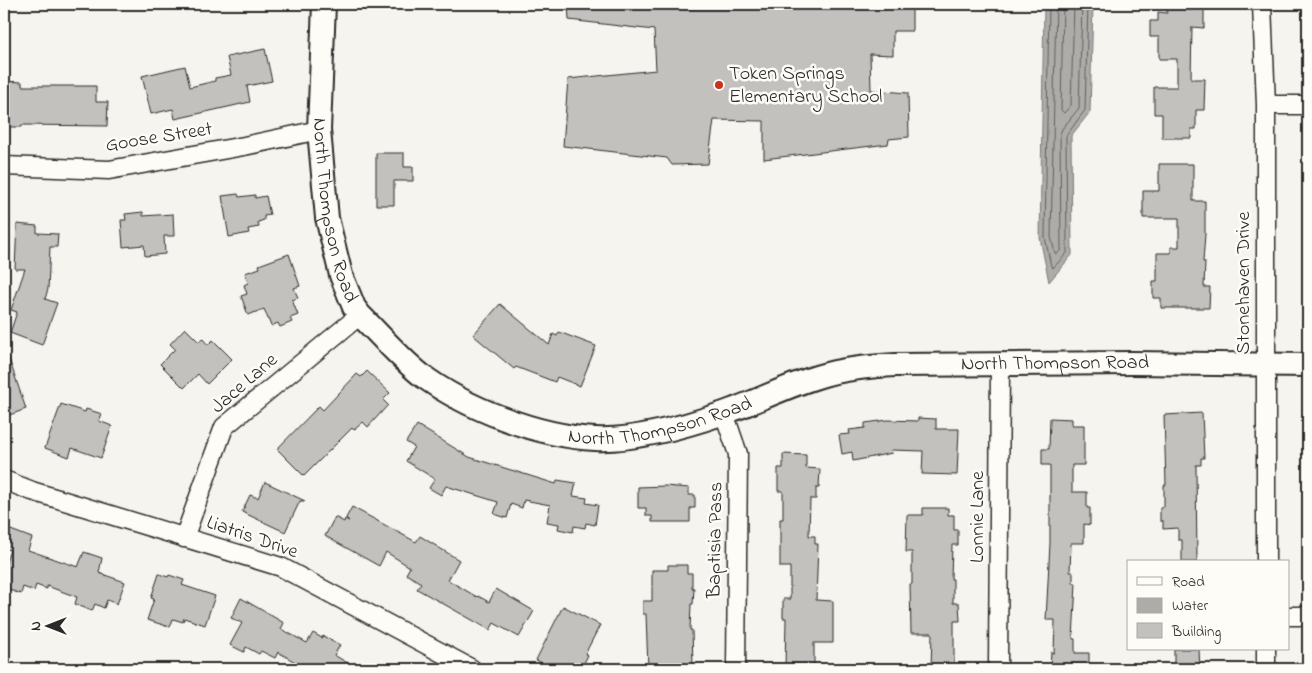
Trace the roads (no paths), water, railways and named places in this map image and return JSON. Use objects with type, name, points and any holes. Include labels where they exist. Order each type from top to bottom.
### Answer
[{"type":"street","name":"North Thompson Road","points":[[324,4],[319,130],[327,218],[341,276],[360,315],[419,373],[461,400],[498,416],[543,431],[595,439],[632,437],[724,413],[803,382],[834,372],[854,369],[895,365],[1132,363],[1308,365]]},
{"type":"street","name":"Stonehaven Drive","points":[[1262,4],[1266,105],[1266,560]]},
{"type":"street","points":[[1266,105],[1308,105]]},
{"type":"street","name":"Goose Street","points":[[4,166],[109,170],[244,146],[319,130]]},
{"type":"street","name":"Jace Lane","points":[[184,538],[224,427],[360,315]]},
{"type":"street","name":"Lonnie Lane","points":[[998,669],[1000,365]]},
{"type":"street","name":"Baptisia Pass","points":[[724,413],[738,454],[736,669]]},
{"type":"street","name":"Liatris Drive","points":[[4,480],[32,491],[281,567],[472,669]]},
{"type":"street","points":[[1290,616],[1308,616]]},
{"type":"street","points":[[1266,650],[1266,669]]},
{"type":"water","points":[[1044,4],[1093,4],[1090,112],[1071,136],[1072,255],[1049,282],[1040,238]]},
{"type":"place","name":"Token Springs Elementary School","points":[[719,85]]}]
